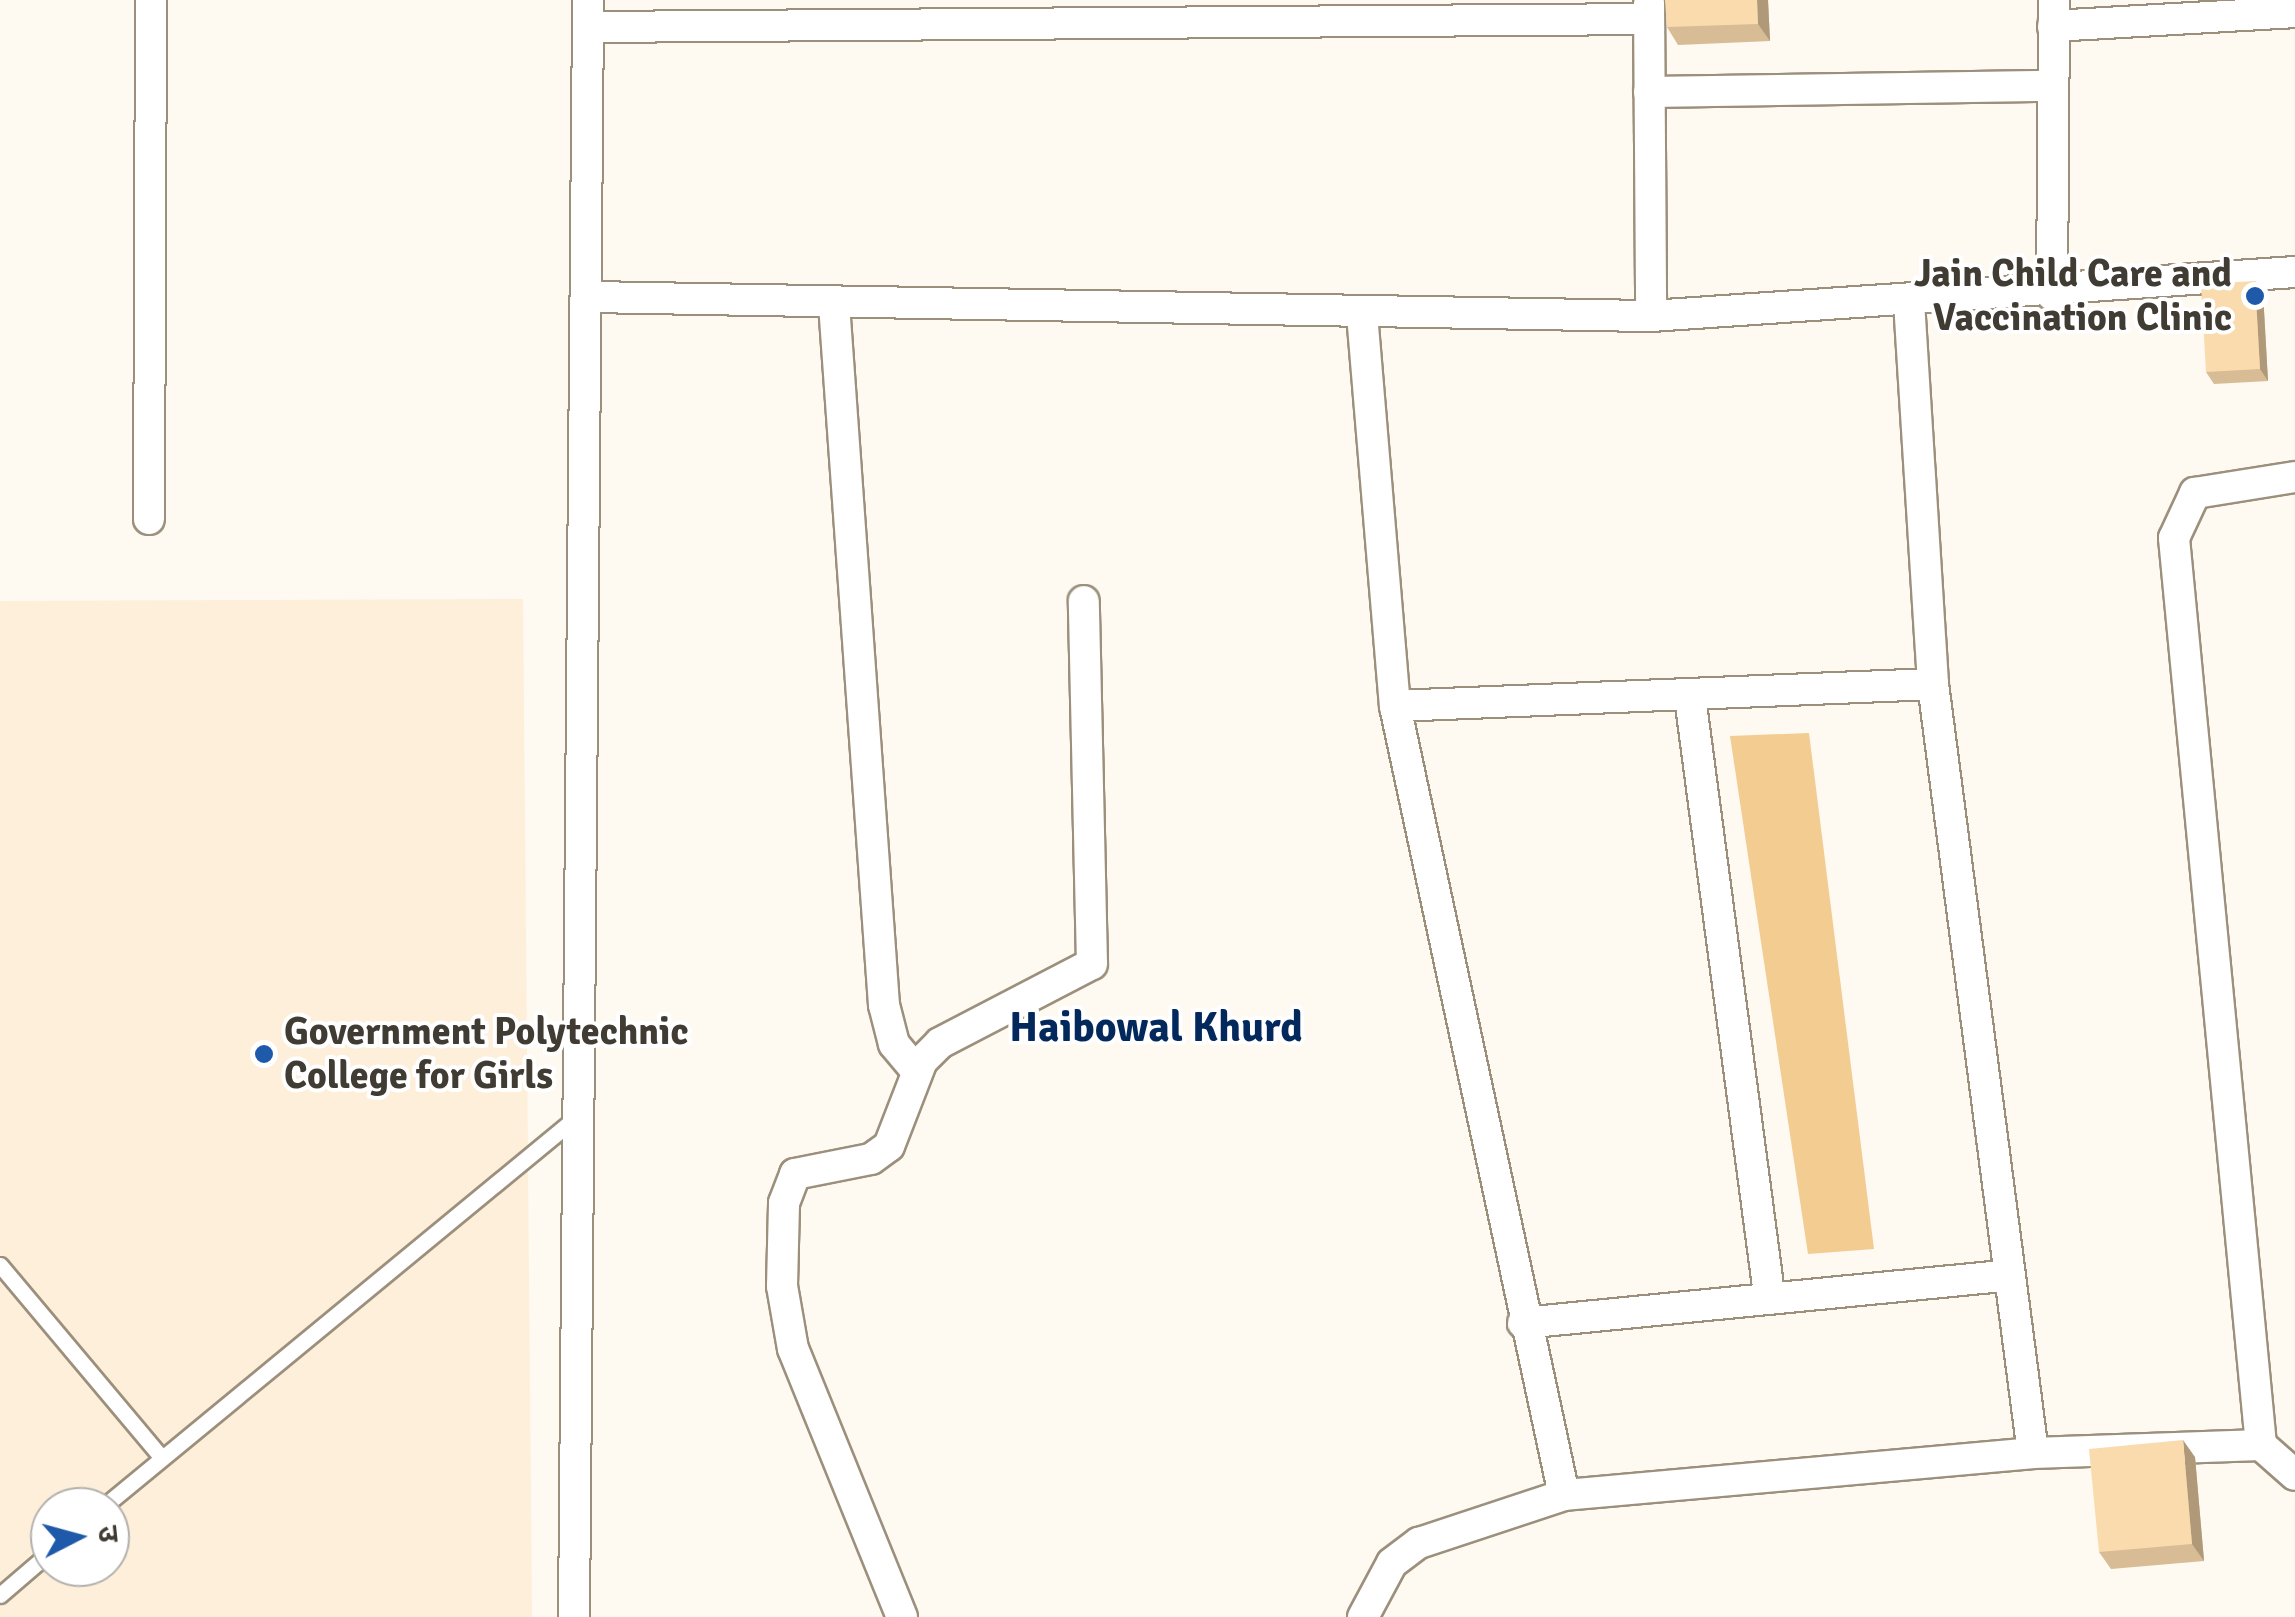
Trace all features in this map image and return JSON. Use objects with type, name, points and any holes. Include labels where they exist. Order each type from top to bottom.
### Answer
[{"type":"street","points":[[148,519],[151,0]]},
{"type":"street","points":[[574,1617],[572,1120],[590,297],[589,14],[1649,10],[1650,316]]},
{"type":"street","points":[[2052,295],[2054,13],[2295,12]]},
{"type":"street","points":[[1649,92],[2053,86]]},
{"type":"street","points":[[590,297],[1362,314],[1650,316],[2052,295],[2295,272]]},
{"type":"street","points":[[1909,302],[1934,684],[2033,1453]]},
{"type":"street","points":[[834,304],[884,1005],[894,1044],[917,1072]]},
{"type":"street","points":[[1362,314],[1395,706],[1523,1323],[1564,1495]]},
{"type":"street","points":[[2295,476],[2196,493],[2174,538],[2261,1444],[2295,1474]]},
{"type":"street","points":[[902,1617],[793,1349],[780,1228],[794,1174],[871,1159],[888,1146],[917,1072],[960,1029],[1074,980],[1095,957],[1084,601]]},
{"type":"street","points":[[1395,706],[1690,697],[1934,684]]},
{"type":"street","points":[[1690,697],[1770,1294]]},
{"type":"street","points":[[1523,1323],[1770,1294],[2010,1275]]},
{"type":"street","points":[[1363,1617],[1392,1563],[1418,1543],[1564,1495],[2033,1453],[2261,1444]]},
{"type":"lane","points":[[127,1487],[572,1120]]},
{"type":"lane","points":[[0,1265],[162,1457]]},
{"type":"lane","points":[[0,1595],[30,1569]]},
{"type":"shaded area","name":"Government Polytechnic College for Girls","points":[[523,599],[532,1617],[0,1617],[0,601]]},
{"type":"shaded area","points":[[1809,733],[1874,1249],[1808,1254],[1730,736]]},
{"type":"building","points":[[1665,0],[1757,0],[1758,24],[1667,27]]},
{"type":"building","points":[[2255,281],[2260,369],[2206,372],[2201,284]]},
{"type":"building","points":[[2183,1440],[2192,1544],[2099,1552],[2089,1449]]},
{"type":"place","name":"Jain Child Care and Vaccination Clinic","points":[[2255,296]]},
{"type":"place","name":"Government Polytechnic College for Girls","points":[[264,1054]]},
{"type":"district","name":"Haibowal Khurd","points":[[1156,1028]]}]
